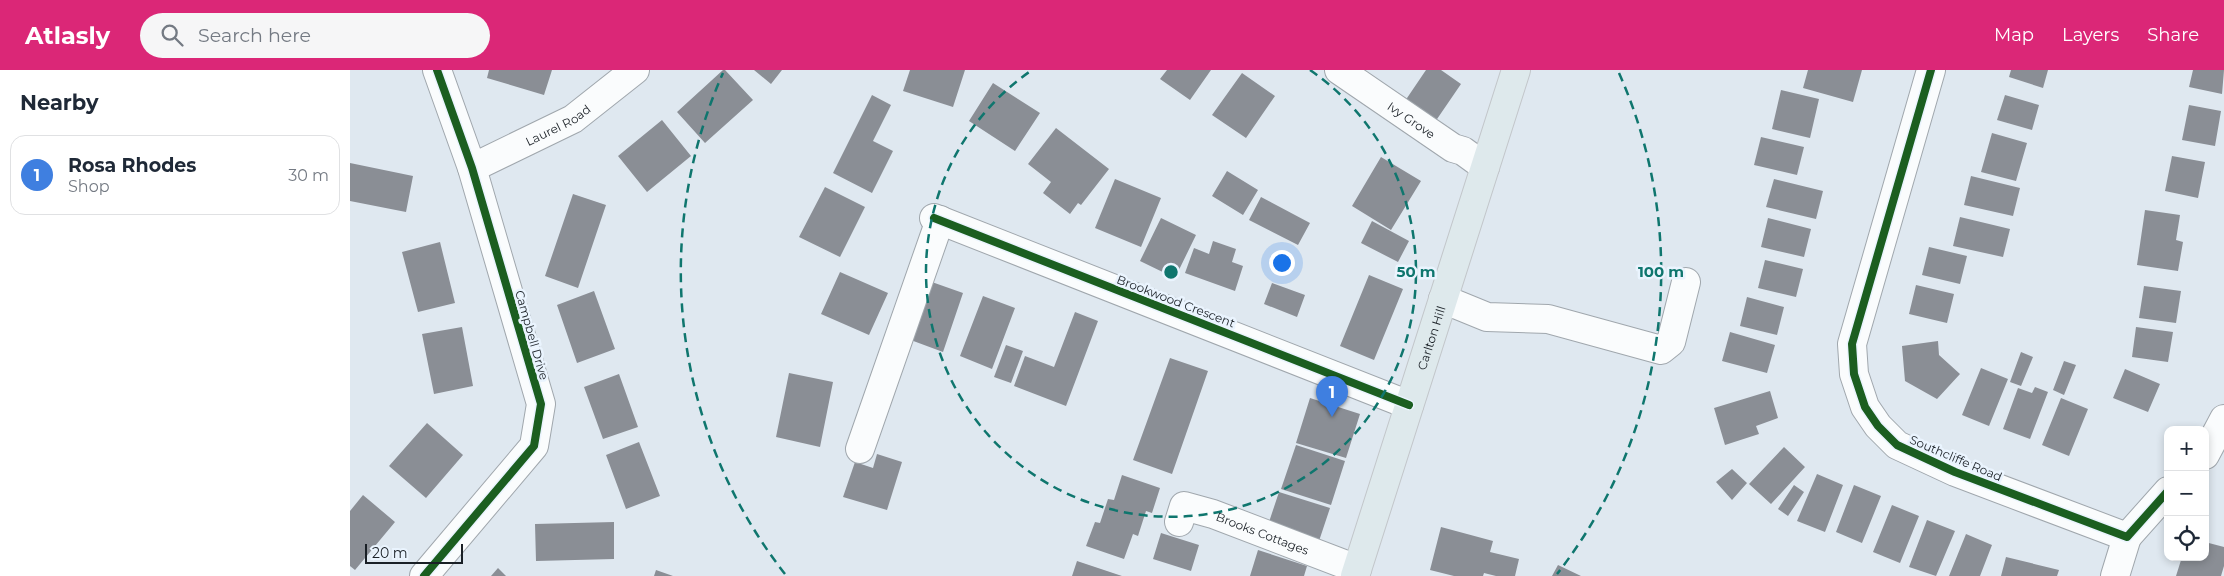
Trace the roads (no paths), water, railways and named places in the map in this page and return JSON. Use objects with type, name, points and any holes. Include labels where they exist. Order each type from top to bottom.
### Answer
[{"type":"main road","name":"Carlton Hill","points":[[1356,573],[1516,70]]},
{"type":"street","name":"Campbell Drive","points":[[424,576],[534,446],[541,404],[472,168],[437,70]]},
{"type":"street","name":"Laurel Road","points":[[472,168],[573,120],[635,70]]},
{"type":"street","name":"Ivy Grove","points":[[1339,70],[1445,143],[1463,151],[1484,167]]},
{"type":"street","name":"Southcliffe Road","points":[[1932,70],[1852,344],[1854,374],[1865,407],[1878,426],[1897,445],[1955,472],[2126,537]]},
{"type":"street","name":"Brookwood Crescent","points":[[860,449],[937,219],[1409,404]]},
{"type":"street","points":[[1443,298],[1488,317],[1548,319],[1661,350],[1671,342],[1686,282]]},
{"type":"street","points":[[2209,447],[2224,419]]},
{"type":"street","points":[[2115,576],[2126,537],[2164,496]]},
{"type":"street","name":"Brooks Cottages","points":[[1179,522],[1184,506],[1213,514],[1356,573]]},
{"type":"place","name":"Rosa Rhodes","points":[[1332,417]]}]
